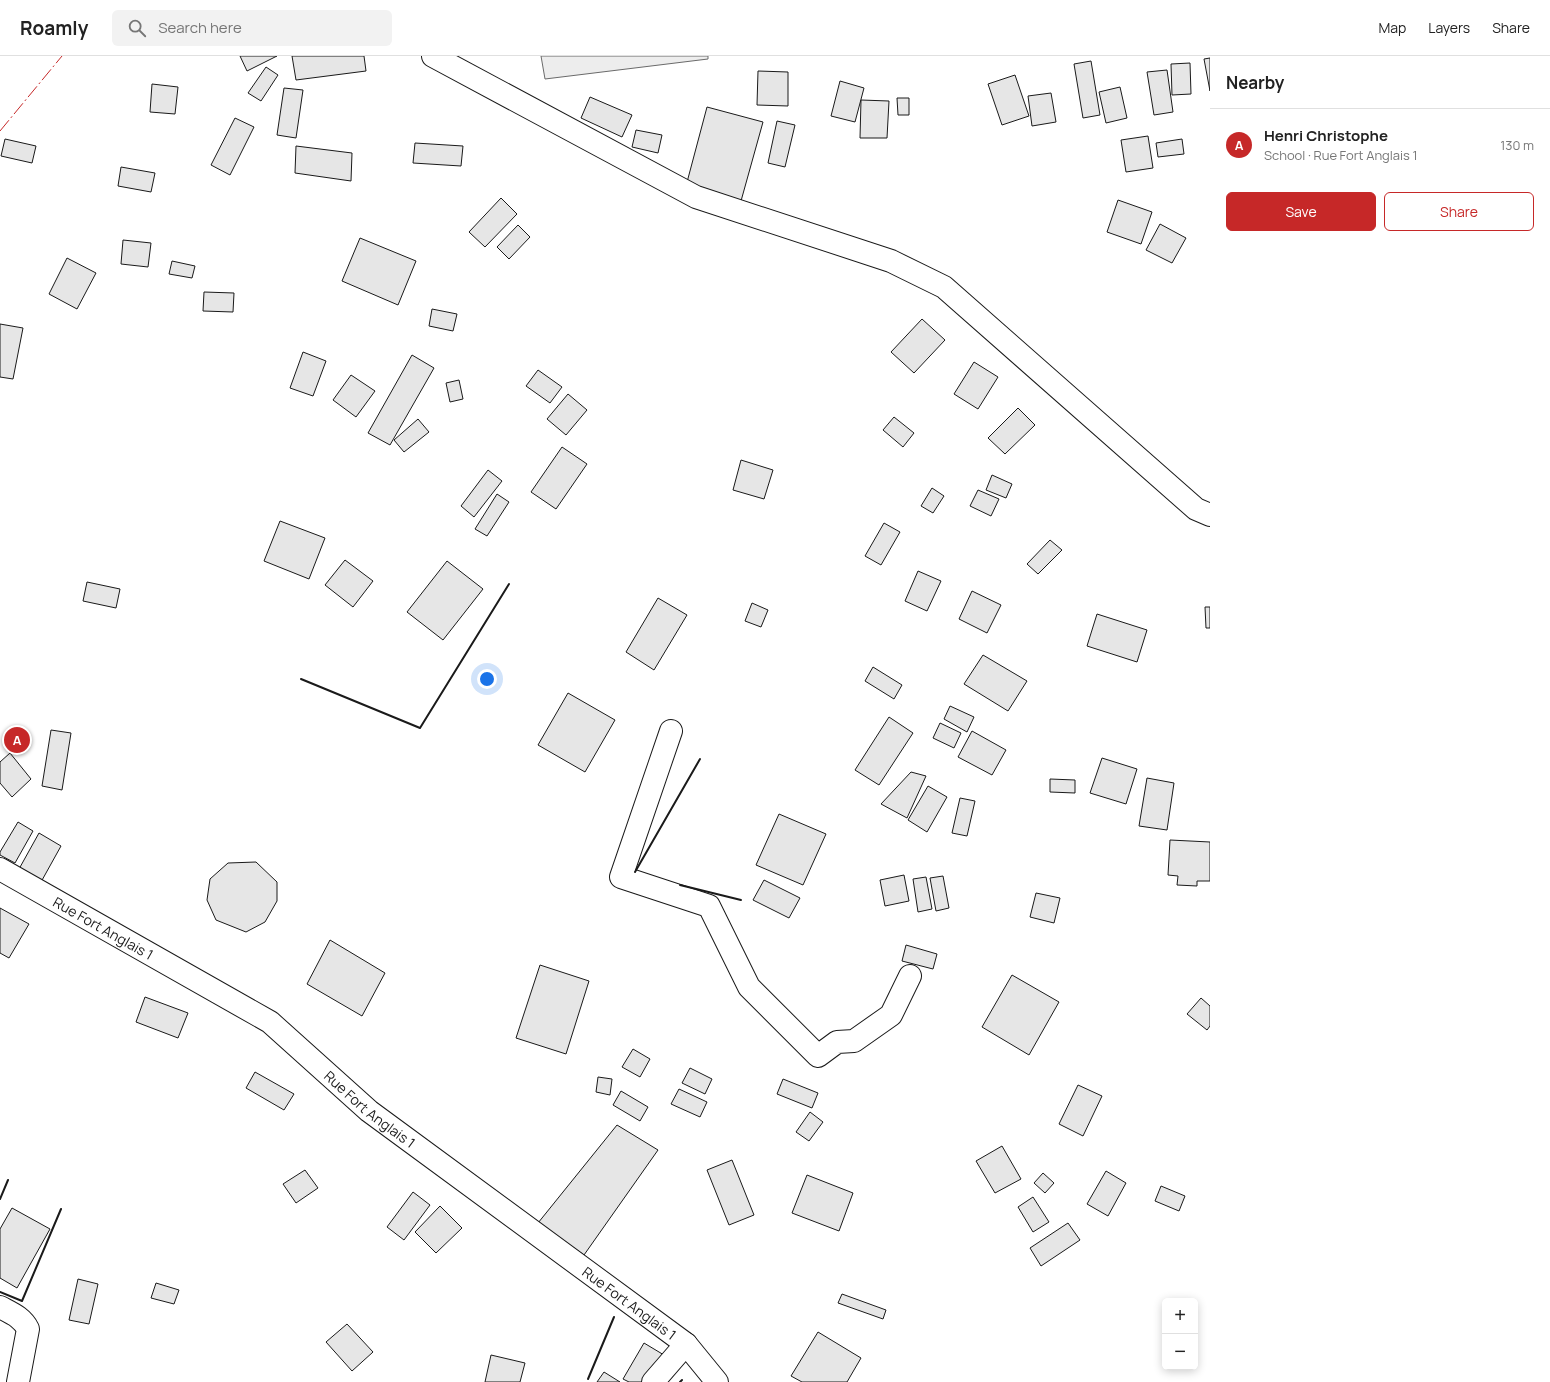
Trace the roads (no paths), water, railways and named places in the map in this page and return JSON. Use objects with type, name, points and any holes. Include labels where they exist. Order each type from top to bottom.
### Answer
[{"type":"street","points":[[433,56],[696,197],[890,261],[944,287],[1196,509],[1210,515]]},
{"type":"street","points":[[671,730],[621,877],[709,906],[750,987],[818,1056],[837,1042],[854,1041],[891,1015],[910,976]]},
{"type":"street","name":"Rue Fort Anglais 1","points":[[0,869],[270,1022],[369,1111],[686,1344],[717,1382]]},
{"type":"street","points":[[0,1307],[25,1322],[28,1329],[18,1382]]},
{"type":"street","points":[[653,1382],[686,1344]]},
{"type":"place","name":"Henri Christophe","points":[[17,740]]}]
